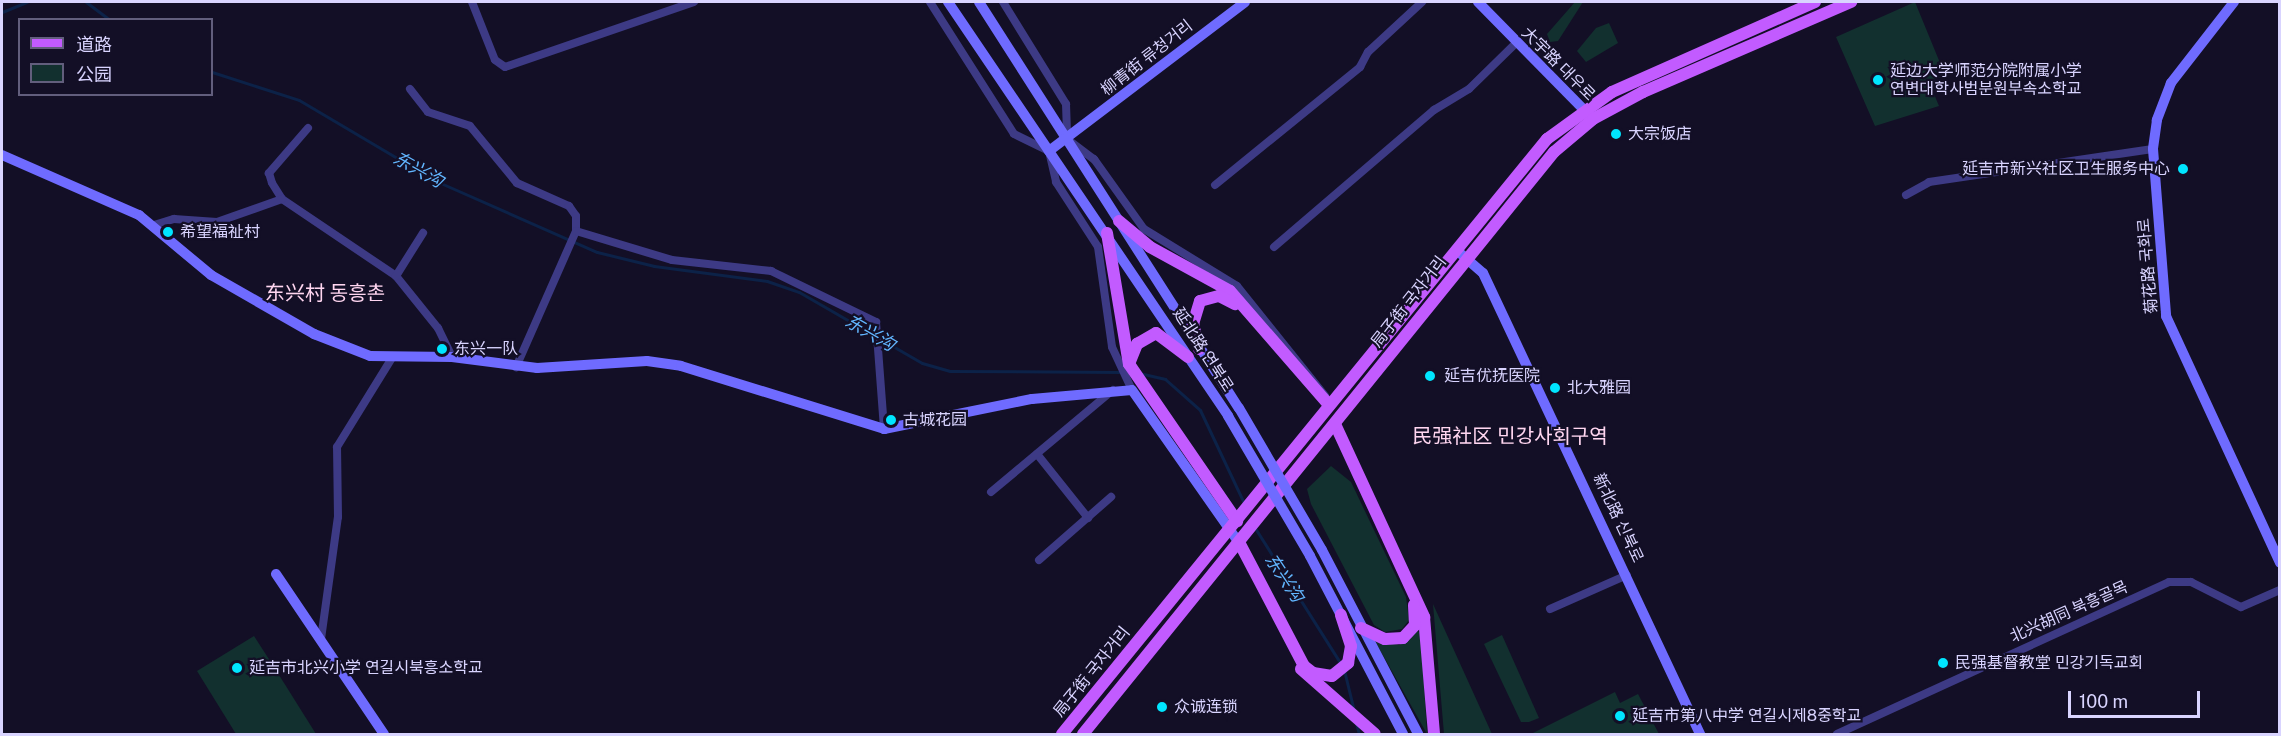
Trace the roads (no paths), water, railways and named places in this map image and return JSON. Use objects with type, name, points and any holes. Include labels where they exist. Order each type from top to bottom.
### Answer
[{"type":"main road","name":"局子街 국자거리","points":[[1083,735],[1260,520],[1333,426],[1535,152],[1582,110],[1815,2]]},
{"type":"main road","name":"局子街 국자거리","points":[[1062,735],[1328,407],[1461,254],[1554,152],[1593,119],[1851,2]]},
{"type":"main road","points":[[1119,221],[1150,247],[1230,291],[1328,407]]},
{"type":"main road","points":[[1107,233],[1123,363],[1132,383],[1236,523]]},
{"type":"main road","points":[[1199,349],[1194,312],[1211,296],[1233,302],[1328,407]]},
{"type":"main road","points":[[1123,363],[1137,344],[1149,334],[1163,334],[1188,357]]},
{"type":"main road","points":[[1333,426],[1411,598],[1417,618],[1412,630],[1399,639],[1385,639],[1361,628]]},
{"type":"main road","points":[[1333,426],[1424,617],[1434,735]]},
{"type":"main road","points":[[1243,540],[1304,666],[1325,676],[1341,671],[1351,657],[1341,615]]},
{"type":"main road","points":[[1243,540],[1303,673],[1375,735]]},
{"type":"street","points":[[472,2],[495,60],[505,67],[694,2]]},
{"type":"street","points":[[930,2],[1014,134],[1049,151],[1056,182],[1098,247],[1123,363]]},
{"type":"street","name":"延北路 연북로","points":[[948,2],[1107,233],[1228,416],[1310,556],[1403,735]]},
{"type":"street","name":"延北路 연북로","points":[[979,2],[1199,349],[1239,408],[1322,550],[1418,735]]},
{"type":"street","points":[[1003,2],[1066,104],[1067,139],[1094,159],[1144,230],[1237,286],[1321,385],[1328,407]]},
{"type":"street","name":"柳青街 류청거리","points":[[1049,151],[1245,2]]},
{"type":"street","points":[[1215,185],[1360,67],[1368,52],[1422,2]]},
{"type":"street","name":"大宇路 대우로","points":[[1478,2],[1593,119]]},
{"type":"street","name":"菊花路 국화로","points":[[2234,2],[2171,83],[2161,103],[2153,149],[2166,316],[2280,563]]},
{"type":"street","points":[[1274,247],[1434,110],[1469,89],[1516,43]]},
{"type":"street","points":[[410,89],[428,111],[470,126],[517,183],[569,206],[575,234],[516,367]]},
{"type":"street","points":[[308,128],[269,173],[282,199],[396,276],[438,328],[452,357]]},
{"type":"street","points":[[1906,195],[1929,182],[2153,149]]},
{"type":"street","points":[[2,155],[154,225],[212,276],[274,314],[347,349],[392,358],[452,357],[516,367],[646,362],[681,366],[884,429],[1114,389],[1132,383]]},
{"type":"street","points":[[154,225],[174,219],[217,222],[282,199]]},
{"type":"street","points":[[396,276],[423,233]]},
{"type":"street","points":[[575,234],[672,260],[771,271],[876,322],[884,429]]},
{"type":"street","name":"新北路 신북로","points":[[1461,254],[1483,273],[1627,575],[1700,735]]},
{"type":"street","points":[[321,641],[338,517],[337,447],[392,358]]},
{"type":"street","points":[[991,492],[1114,389]]},
{"type":"street","points":[[1037,454],[1088,518]]},
{"type":"street","points":[[1039,560],[1111,497]]},
{"type":"street","points":[[1236,523],[1243,540]]},
{"type":"street","points":[[276,574],[382,734]]},
{"type":"street","points":[[1550,609],[1627,575]]},
{"type":"street","name":"北兴胡同 북흥골목","points":[[1838,735],[2169,582],[2191,582],[2241,607],[2280,590]]},
{"type":"waterway","points":[[2,12],[27,2]]},
{"type":"waterway","name":"东兴沟","points":[[86,2],[107,18]]},
{"type":"waterway","name":"东兴沟","points":[[213,72],[299,100],[436,181],[597,252],[654,266],[767,281],[799,292],[922,363],[950,371],[1121,372]]},
{"type":"waterway","name":"东兴沟","points":[[1139,373],[1165,379],[1200,410],[1244,503]]},
{"type":"waterway","name":"东兴沟","points":[[1255,528],[1341,664]]},
{"type":"waterway","name":"东兴沟","points":[[1344,670],[1354,711]]},
{"type":"waterway","name":"东兴沟","points":[[1356,723],[1359,734]]},
{"type":"place","name":"延边大学师范分院附属小学 연변대학사범분원부속소학교","points":[[1878,80]]},
{"type":"place","name":"大宗饭店","points":[[1616,134]]},
{"type":"place","name":"延吉市新兴社区卫生服务中心","points":[[2183,169]]},
{"type":"place","name":"希望福祉村","points":[[168,232]]},
{"type":"place","name":"东兴一队","points":[[442,349]]},
{"type":"place","name":"延吉优抚医院","points":[[1430,376]]},
{"type":"place","name":"北大雅园","points":[[1555,388]]},
{"type":"place","name":"古城花园","points":[[891,420]]},
{"type":"place","name":"民强基督教堂 민강기독교회","points":[[1943,663]]},
{"type":"place","name":"延吉市北兴小学 연길시북흥소학교","points":[[237,668]]},
{"type":"place","name":"众诚连锁","points":[[1162,707]]},
{"type":"place","name":"延吉市第八中学 연길시제8중학교","points":[[1620,716]]},
{"type":"district","name":"东兴村 동흥촌","points":[[325,293]]},
{"type":"district","name":"民强社区 민강사회구역","points":[[1510,436]]}]
